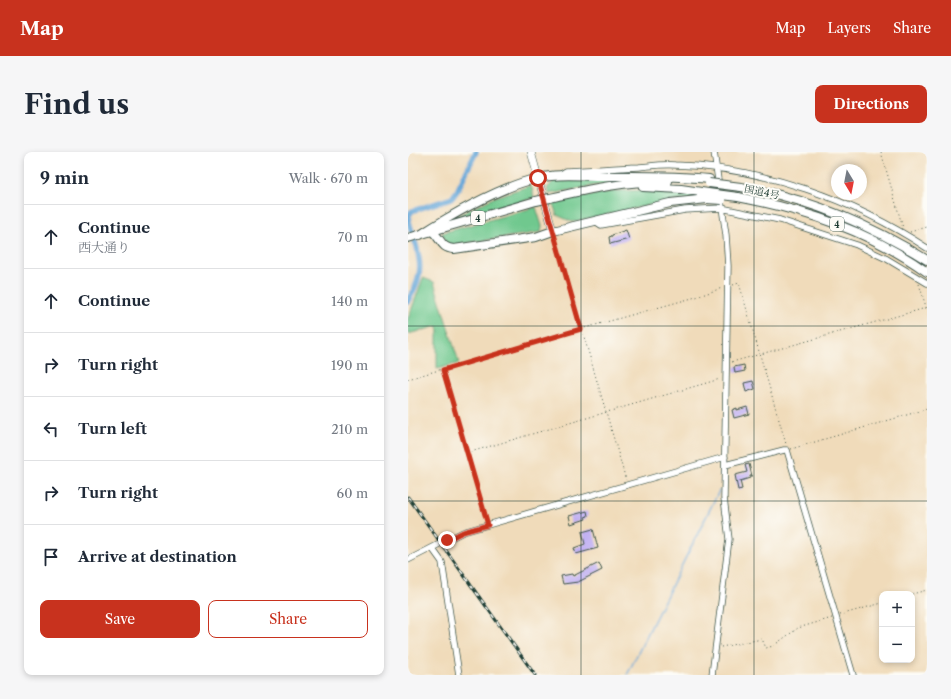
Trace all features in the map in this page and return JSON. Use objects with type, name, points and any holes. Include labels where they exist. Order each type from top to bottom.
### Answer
[{"type":"highway","points":[[420,235],[488,197],[505,189],[538,178],[559,175],[645,176],[692,177],[709,181]]},
{"type":"highway","name":"国道4号","points":[[709,181],[785,196],[833,211],[882,233],[927,260]]},
{"type":"highway","name":"4","points":[[408,238],[536,201],[578,191],[636,182],[709,181]]},
{"type":"highway","name":"4","points":[[578,191],[626,187],[681,189],[707,196],[737,199],[794,209],[848,228],[895,252],[927,272]]},
{"type":"highway","points":[[432,231],[437,235],[443,245],[454,249],[536,237],[553,231],[670,202],[707,196]]},
{"type":"main road","points":[[531,152],[553,231]]},
{"type":"street","points":[[712,675],[729,539],[724,498],[728,286],[726,235],[714,152]]},
{"type":"street","points":[[559,175],[566,171],[675,165],[717,168],[751,173],[792,184],[854,207],[905,233],[927,248]]},
{"type":"street","points":[[595,221],[601,225],[685,210],[721,208],[780,220],[889,256],[927,283]]},
{"type":"street","points":[[900,237],[905,233]]},
{"type":"street","points":[[725,466],[787,450],[853,675]]},
{"type":"street","points":[[408,560],[463,532],[725,457]]},
{"type":"street","points":[[432,548],[442,562],[459,675]]},
{"type":"path","points":[[881,152],[905,233],[927,227]]},
{"type":"path","points":[[553,231],[627,485]]},
{"type":"path","points":[[916,275],[927,310]]},
{"type":"path","points":[[408,379],[696,297],[739,283],[761,355],[787,450],[927,409]]},
{"type":"path","points":[[726,364],[926,308]]},
{"type":"path","points":[[443,370],[488,525]]},
{"type":"path","points":[[468,453],[726,377]]},
{"type":"path","points":[[915,593],[927,590]]},
{"type":"path","points":[[715,648],[762,639],[766,648],[774,646],[798,628],[879,604]]},
{"type":"green space","points":[[646,179],[608,183],[549,194],[547,188],[555,180]]},
{"type":"green space","points":[[529,186],[532,188],[534,198],[450,222],[449,220],[495,197]]},
{"type":"green space","points":[[661,190],[709,196],[655,204],[572,222],[557,215],[552,201],[617,191]]},
{"type":"green space","points":[[536,207],[542,226],[541,232],[453,245],[446,243],[442,233]]},
{"type":"green space","points":[[423,278],[434,282],[459,363],[437,369],[438,326],[408,334],[408,319]]},
{"type":"building","points":[[626,230],[629,239],[610,244],[609,237]]},
{"type":"building","points":[[744,365],[745,371],[735,373],[734,367]]},
{"type":"building","points":[[753,381],[755,389],[746,392],[744,383]]},
{"type":"building","points":[[747,407],[749,414],[734,418],[732,410]]},
{"type":"building","points":[[749,464],[752,476],[740,481],[742,489],[738,490],[735,475],[747,472],[745,465]]},
{"type":"building","points":[[587,511],[588,516],[585,517],[586,519],[571,524],[569,516]]},
{"type":"building","points":[[593,529],[598,548],[576,554],[574,548],[585,544],[582,532]]},
{"type":"building","points":[[599,563],[602,570],[578,582],[563,584],[561,576],[572,574],[573,576]]},
{"type":"waterway","points":[[408,302],[415,288],[420,272],[419,257],[409,221],[409,215],[412,211],[452,198],[476,152]]},
{"type":"waterway","points":[[627,675],[719,491]]},
{"type":"railway","points":[[408,497],[535,675]]},
{"type":"route","points":[[447,540],[463,532],[488,525],[443,370],[581,329],[538,178]]}]
